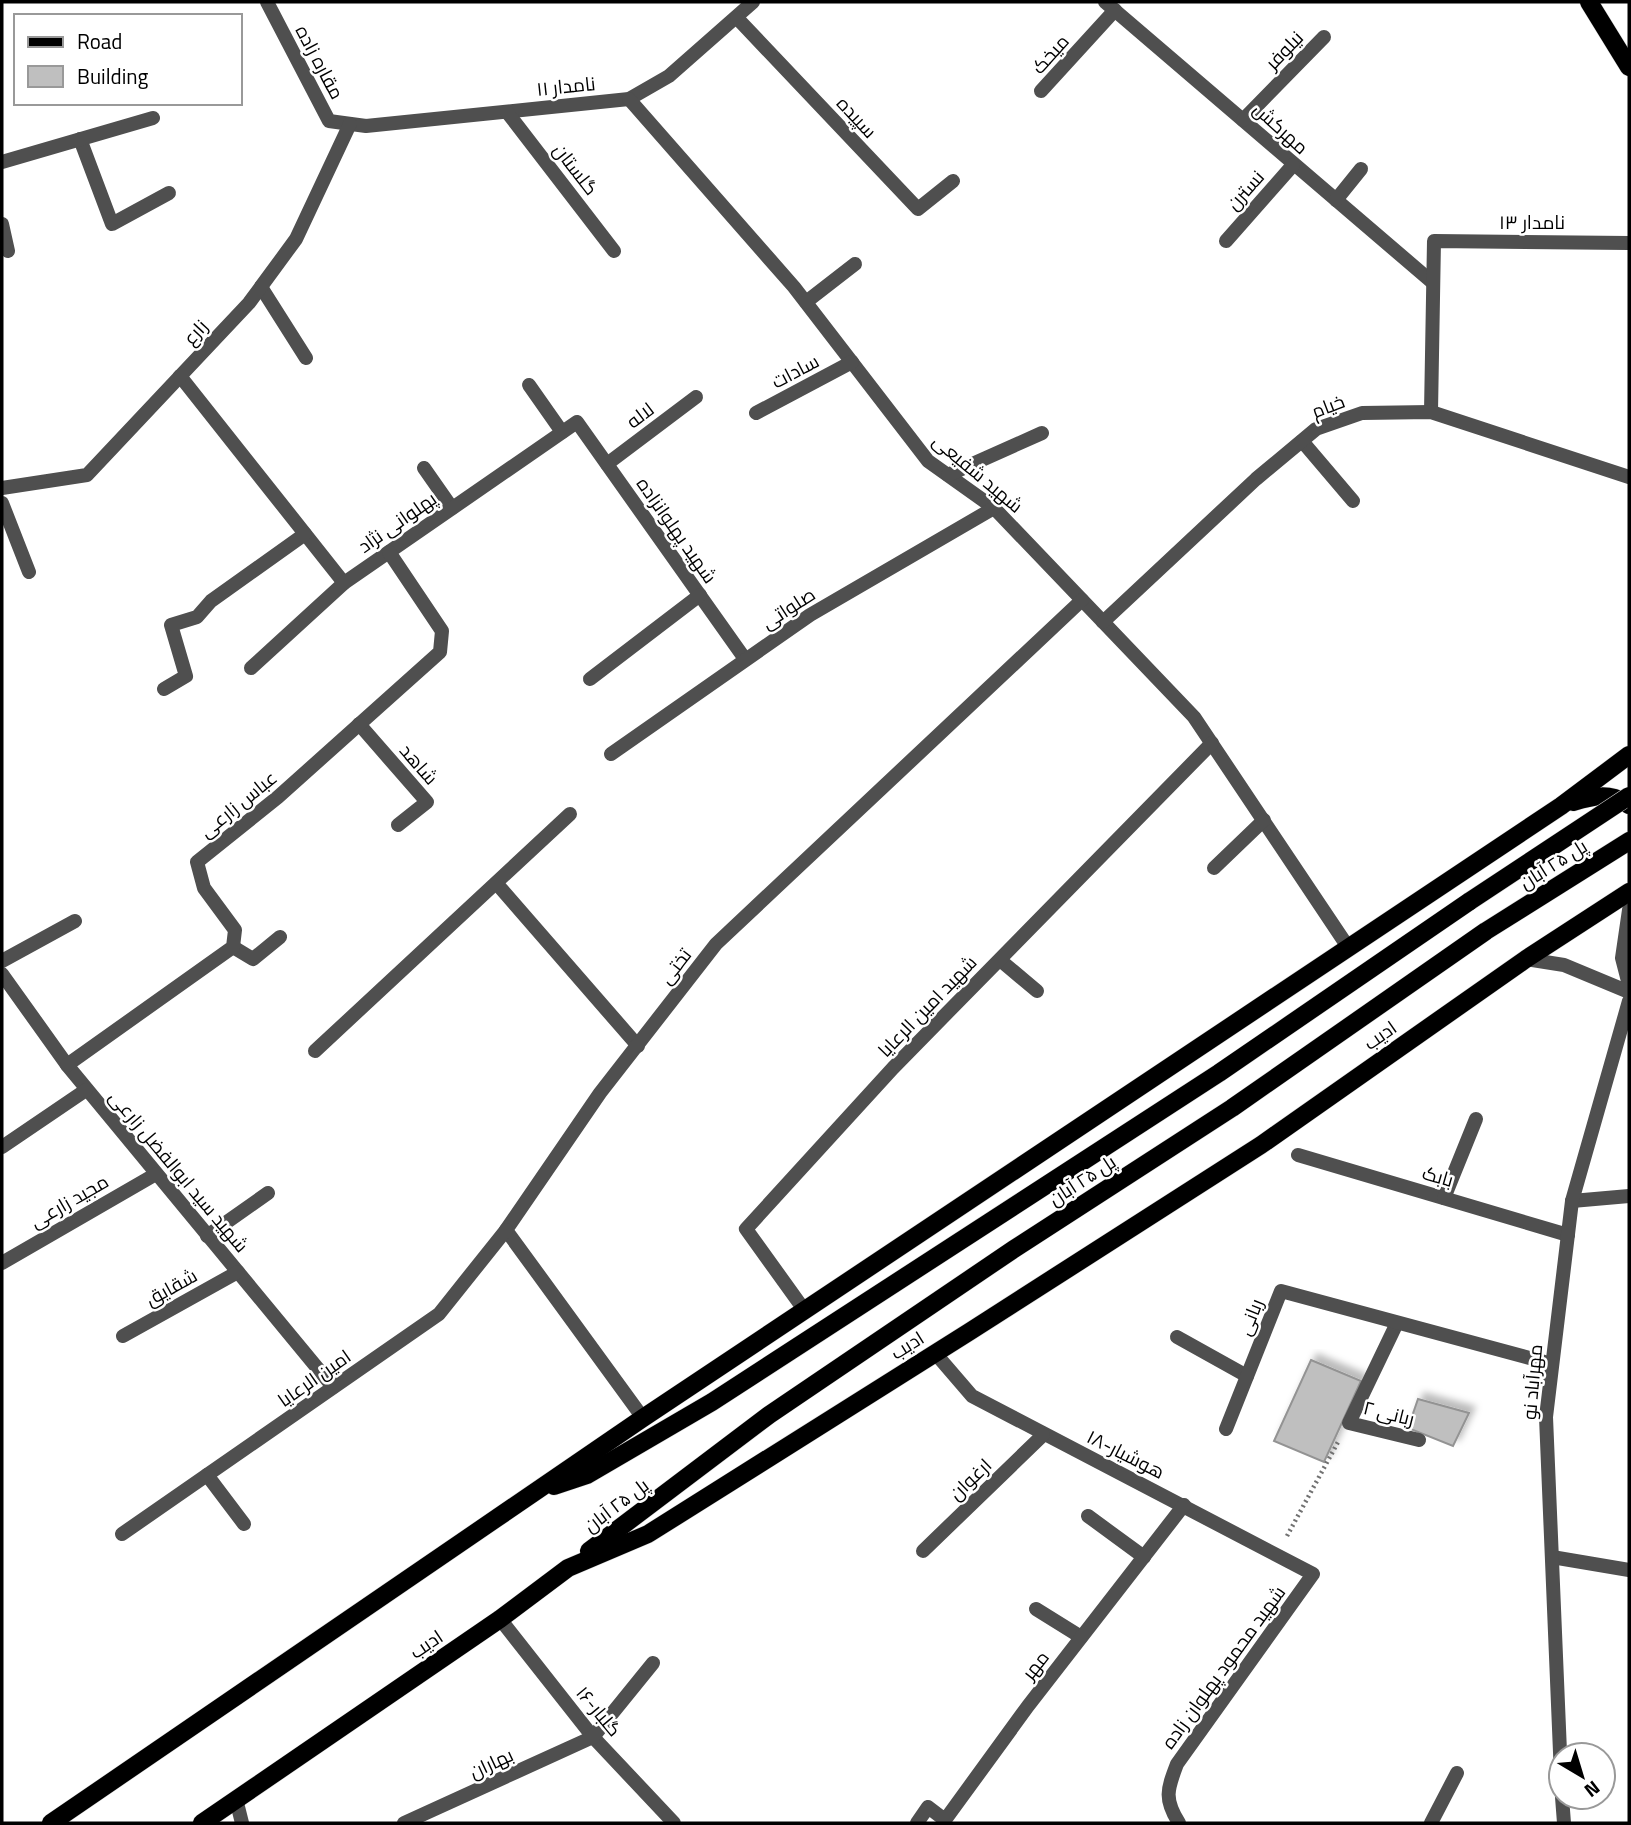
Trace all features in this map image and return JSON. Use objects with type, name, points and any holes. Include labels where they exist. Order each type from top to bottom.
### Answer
[{"type":"main road","points":[[1589,2],[1629,68]]},
{"type":"main road","points":[[51,1823],[643,1418],[1561,806],[1629,755]]},
{"type":"main road","points":[[1561,806],[1598,794],[1619,798],[1629,805]]},
{"type":"main road","name":"پل ۲۵ آبان","points":[[533,1493],[587,1475],[712,1402],[1219,1073],[1629,796]]},
{"type":"main road","name":"پل ۲۵ آبان","points":[[568,1568],[769,1415],[1014,1249],[1232,1108],[1486,930],[1629,841]]},
{"type":"main road","name":"ادیب","points":[[202,1823],[500,1619],[568,1568],[648,1534],[935,1353],[1261,1145],[1526,959],[1629,892]]},
{"type":"street","name":"مقاره زاده","points":[[267,2],[329,121],[350,124]]},
{"type":"street","name":"۱۱ نامدار","points":[[350,124],[366,126],[629,99],[669,76],[737,19],[753,2]]},
{"type":"street","name":"میخک","points":[[1041,92],[1110,6]]},
{"type":"street","name":"مهرکش","points":[[1110,6],[1432,282]]},
{"type":"street","name":"سپیده","points":[[737,19],[918,209],[953,181]]},
{"type":"street","name":"نیلوفر","points":[[1243,120],[1324,37]]},
{"type":"street","name":"شهید شفیعی","points":[[629,99],[806,302],[928,461],[994,508],[1194,717],[1348,947]]},
{"type":"street","name":"گلستان","points":[[507,112],[614,251]]},
{"type":"street","points":[[2,162],[153,118]]},
{"type":"street","name":"زارع","points":[[2,488],[87,475],[261,287],[296,239],[350,124]]},
{"type":"street","points":[[79,139],[112,224],[169,193]]},
{"type":"street","name":"نسترن","points":[[1226,241],[1293,165]]},
{"type":"street","points":[[1336,200],[1361,169]]},
{"type":"street","points":[[2,225],[8,251]]},
{"type":"street","name":"۱۳ نامدار","points":[[1432,282],[1434,241],[1629,243]]},
{"type":"street","points":[[806,302],[855,264]]},
{"type":"street","points":[[1431,412],[1432,282]]},
{"type":"street","points":[[261,287],[306,358]]},
{"type":"street","name":"سادات","points":[[756,413],[852,362]]},
{"type":"street","points":[[180,376],[344,583]]},
{"type":"street","points":[[529,385],[562,432]]},
{"type":"street","name":"لاله","points":[[607,464],[696,397]]},
{"type":"street","name":"خیام","points":[[1103,622],[1256,480],[1316,429],[1362,413],[1431,412],[1629,477]]},
{"type":"street","name":"پهلوانی نژاد","points":[[251,668],[344,583],[577,422]]},
{"type":"street","name":"شهید پهلوانزاده","points":[[577,422],[745,659]]},
{"type":"street","points":[[948,475],[1042,433]]},
{"type":"street","points":[[1302,441],[1353,501]]},
{"type":"street","points":[[424,468],[452,508]]},
{"type":"street","points":[[2,503],[29,572]]},
{"type":"street","name":"صلواتی","points":[[611,754],[810,615],[994,508]]},
{"type":"street","points":[[164,689],[186,676],[171,625],[197,617],[211,601],[305,534]]},
{"type":"street","name":"عباس زارعی","points":[[233,947],[235,930],[204,888],[197,862],[278,797],[440,652],[442,631],[389,552]]},
{"type":"street","points":[[590,679],[699,595]]},
{"type":"street","name":"تختی","points":[[506,1230],[600,1093],[716,944],[1082,600]]},
{"type":"street","name":"شاهد","points":[[359,724],[427,802],[398,825]]},
{"type":"street","name":"شهید امین الرعایا","points":[[804,1311],[746,1229],[893,1068],[1212,743]]},
{"type":"street","points":[[315,1051],[570,814]]},
{"type":"street","points":[[1214,868],[1264,820]]},
{"type":"street","points":[[496,884],[638,1046]]},
{"type":"street","points":[[1629,910],[1622,958],[1629,985]]},
{"type":"street","points":[[2,961],[75,921]]},
{"type":"street","points":[[67,1065],[233,947],[253,959],[280,937]]},
{"type":"street","points":[[1526,959],[1564,965],[1629,992]]},
{"type":"street","points":[[999,960],[1037,991]]},
{"type":"street","name":"شهید سید ابوالفضل زارعی","points":[[2,974],[86,1090],[333,1387]]},
{"type":"street","name":"مهرآباد نو","points":[[1560,1741],[1546,1417],[1572,1201],[1629,1001]]},
{"type":"street","points":[[2,1147],[86,1090]]},
{"type":"street","points":[[1444,1198],[1476,1119]]},
{"type":"street","name":"بابک","points":[[1298,1155],[1568,1235]]},
{"type":"street","name":"مجید زارعی","points":[[2,1262],[156,1174]]},
{"type":"street","points":[[207,1236],[268,1193]]},
{"type":"street","points":[[1572,1201],[1629,1196]]},
{"type":"street","points":[[506,1230],[643,1418]]},
{"type":"street","name":"امین الرعایا","points":[[122,1534],[439,1314],[506,1230]]},
{"type":"street","name":"شقایق","points":[[123,1336],[237,1272]]},
{"type":"street","name":"ربانی","points":[[1226,1429],[1281,1291],[1552,1364]]},
{"type":"street","points":[[1349,1423],[1396,1323]]},
{"type":"street","points":[[1177,1338],[1247,1376]]},
{"type":"street","name":"۱۸-هوشیار","points":[[935,1353],[972,1396],[1313,1574]]},
{"type":"street","name":"ربانی ۲","points":[[1349,1423],[1419,1440]]},
{"type":"street","name":"ارغوان","points":[[923,1551],[1043,1435]]},
{"type":"street","points":[[207,1475],[244,1524]]},
{"type":"street","name":"مهر","points":[[917,1823],[928,1807],[948,1821],[1082,1637],[1184,1505]]},
{"type":"street","points":[[1088,1516],[1143,1557]]},
{"type":"street","points":[[1552,1557],[1629,1570]]},
{"type":"street","name":"شهید محمود پهلوان زاده","points":[[1179,1823],[1167,1804],[1177,1764],[1313,1574]]},
{"type":"street","points":[[1036,1609],[1082,1637]]},
{"type":"street","name":"۱۶-گلبار","points":[[500,1619],[593,1737],[674,1823]]},
{"type":"street","points":[[593,1737],[653,1662]]},
{"type":"street","name":"بهاران","points":[[404,1823],[593,1737]]},
{"type":"street","points":[[1431,1823],[1457,1773]]},
{"type":"street","points":[[236,1799],[242,1823]]},
{"type":"path","points":[[1277,1554],[1349,1423]]},
{"type":"building","points":[[1311,1360],[1361,1381],[1324,1462],[1274,1441]]},
{"type":"building","points":[[1418,1399],[1469,1413],[1453,1446],[1408,1428]]}]
